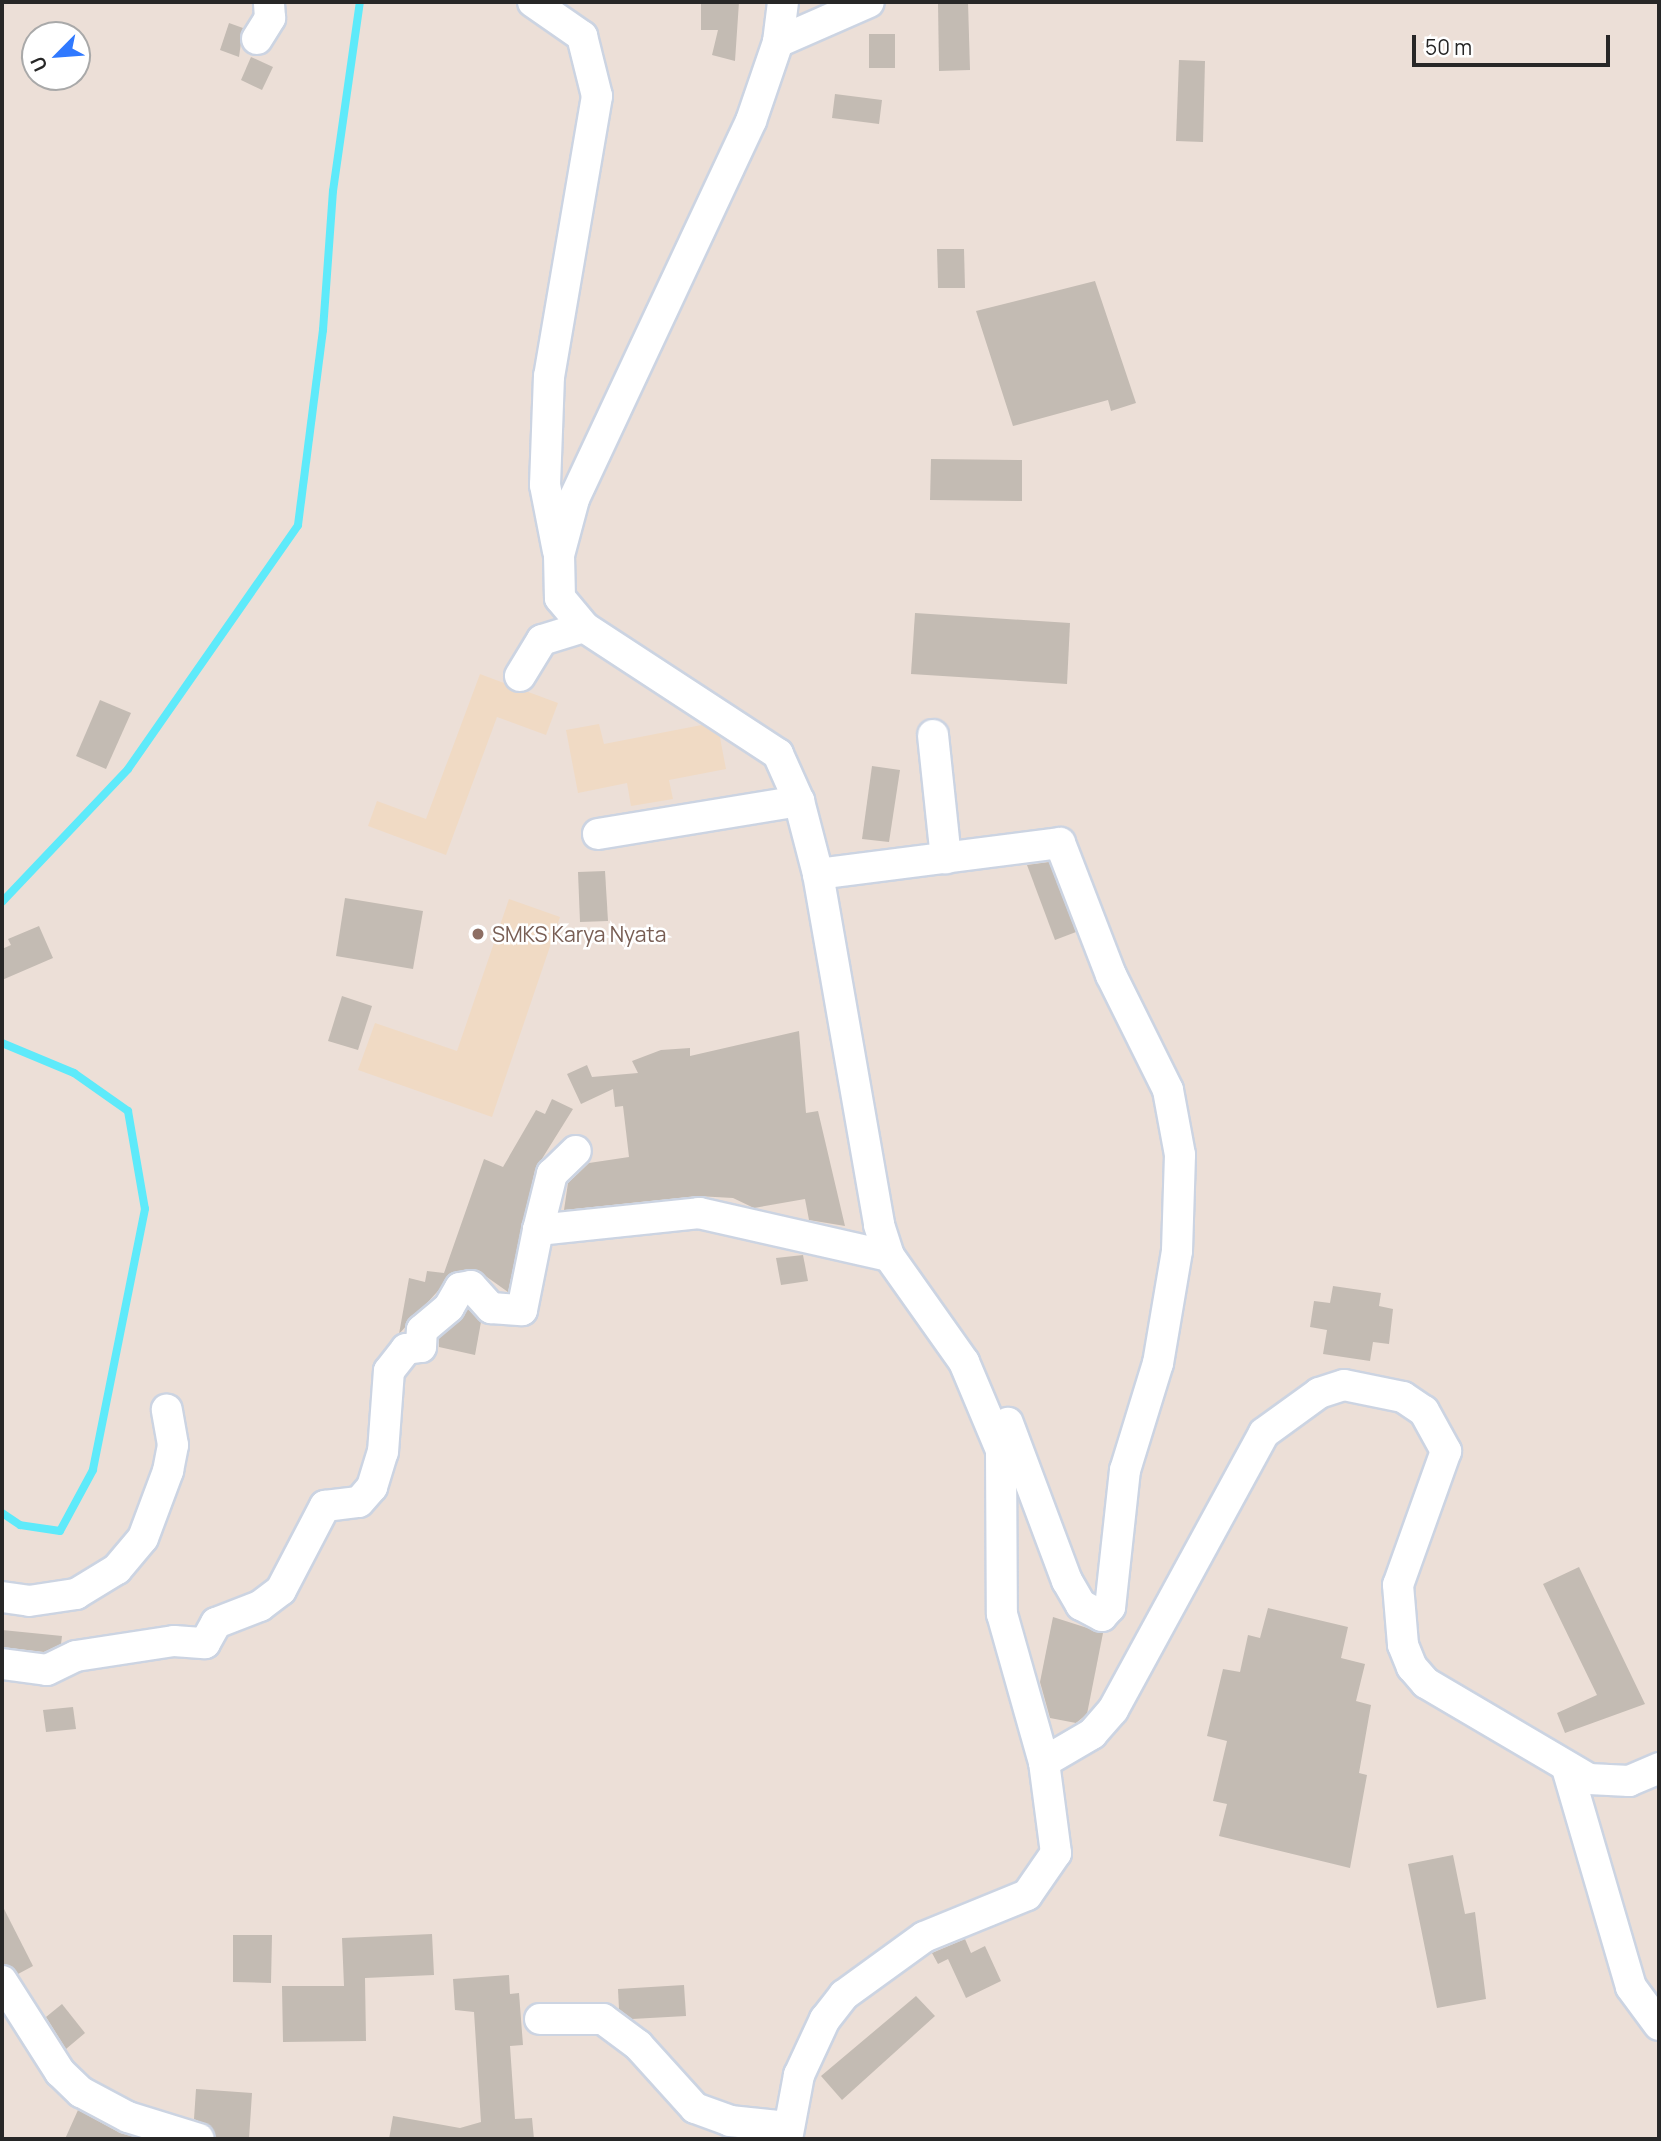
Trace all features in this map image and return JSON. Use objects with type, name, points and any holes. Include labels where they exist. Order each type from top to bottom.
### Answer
[{"type":"street","points":[[257,39],[270,18],[269,2]]},
{"type":"street","points":[[533,2],[582,36],[597,96],[549,376],[545,485],[559,555],[560,598],[584,627],[778,754],[799,801],[818,874],[879,1225],[889,1256],[964,1362],[998,1400],[1074,1595],[1094,1616],[1107,1613],[1125,1470],[1158,1363],[1177,1251],[1175,1118],[1156,1059],[1111,975],[1060,843],[818,874]]},
{"type":"street","points":[[559,555],[574,499],[751,121],[778,42],[783,2]]},
{"type":"street","points":[[778,42],[869,2]]},
{"type":"street","points":[[520,676],[542,640],[584,627]]},
{"type":"street","points":[[933,735],[946,858]]},
{"type":"street","points":[[598,834],[799,801]]},
{"type":"street","points":[[2,1664],[47,1670],[76,1656],[174,1640],[205,1643],[216,1623],[260,1606],[281,1590],[325,1506],[359,1502],[372,1487],[383,1452],[389,1371],[406,1349],[421,1347],[422,1330],[450,1307],[460,1288],[471,1286],[491,1308],[522,1310],[552,1174],[576,1151]]},
{"type":"street","points":[[538,1230],[699,1213],[889,1256]]},
{"type":"street","points":[[540,2020],[603,2019],[638,2045],[695,2108],[730,2121],[787,2133],[790,2101],[816,2038],[860,1980],[924,1937],[1027,1895],[1056,1853],[1044,1762],[1002,1614],[1001,1450],[964,1362]]},
{"type":"street","points":[[1044,1762],[1092,1734],[1113,1710],[1264,1433],[1299,1405],[1344,1385],[1403,1397],[1424,1411],[1446,1451],[1398,1585],[1403,1645],[1412,1667],[1426,1683],[1567,1768],[1610,1783],[1659,1768]]},
{"type":"street","points":[[2,1597],[29,1601],[76,1594],[117,1569],[144,1538],[168,1471],[173,1445],[167,1410]]},
{"type":"street","points":[[1567,1768],[1631,1987],[1659,2025]]},
{"type":"street","points":[[2,1981],[60,2072],[81,2092],[128,2117],[199,2139]]},
{"type":"shaded area","points":[[480,674],[558,703],[546,735],[497,717],[446,855],[368,826],[377,801],[426,819]]},
{"type":"shaded area","points":[[717,722],[726,769],[669,780],[673,799],[631,806],[627,783],[578,793],[566,730],[599,724],[604,744]]},
{"type":"shaded area","points":[[509,899],[560,917],[492,1117],[358,1070],[375,1023],[457,1051]]},
{"type":"building","points":[[701,2],[739,2],[735,61],[712,55],[718,30],[701,30]]},
{"type":"building","points":[[938,2],[968,2],[970,70],[939,71]]},
{"type":"building","points":[[229,23],[243,28],[239,57],[220,50]]},
{"type":"building","points":[[869,34],[895,34],[895,68],[869,68]]},
{"type":"building","points":[[251,57],[273,67],[262,90],[241,80]]},
{"type":"building","points":[[1179,60],[1205,61],[1203,142],[1176,141]]},
{"type":"building","points":[[835,94],[882,100],[879,124],[832,118]]},
{"type":"building","points":[[937,249],[964,249],[965,288],[938,288]]},
{"type":"building","points":[[1095,281],[1136,403],[1111,411],[1108,400],[1013,426],[976,311]]},
{"type":"building","points":[[931,459],[1022,460],[1022,501],[930,500]]},
{"type":"building","points":[[915,613],[1070,623],[1067,684],[911,674]]},
{"type":"building","points":[[100,700],[131,713],[106,769],[76,756]]},
{"type":"building","points":[[872,766],[900,770],[889,842],[862,839]]},
{"type":"building","points":[[1049,862],[1076,932],[1055,940],[1027,865]]},
{"type":"building","points":[[605,871],[608,921],[580,922],[578,872]]},
{"type":"building","points":[[345,898],[423,911],[413,969],[336,956]]},
{"type":"building","points":[[39,926],[53,958],[2,980],[2,949],[11,945],[8,939]]},
{"type":"building","points":[[342,996],[372,1006],[358,1050],[328,1041]]},
{"type":"building","points":[[799,1031],[806,1113],[818,1111],[845,1226],[809,1220],[805,1199],[754,1208],[733,1198],[697,1196],[564,1210],[568,1183],[589,1163],[629,1157],[623,1106],[615,1107],[613,1089],[581,1104],[567,1074],[587,1065],[592,1077],[638,1073],[632,1061],[661,1050],[690,1048],[690,1056]]},
{"type":"building","points":[[552,1099],[573,1109],[535,1170],[508,1292],[477,1270],[456,1271],[399,1334],[409,1278],[425,1282],[427,1271],[444,1273],[484,1159],[503,1167],[536,1110],[545,1114]]},
{"type":"building","points":[[803,1255],[808,1281],[781,1285],[776,1258]]},
{"type":"building","points":[[1333,1286],[1381,1293],[1379,1306],[1393,1309],[1389,1344],[1373,1342],[1370,1361],[1323,1354],[1327,1330],[1310,1327],[1314,1301],[1330,1303]]},
{"type":"building","points":[[468,1309],[481,1322],[475,1355],[439,1347],[439,1338]]},
{"type":"building","points":[[1579,1567],[1645,1704],[1565,1733],[1557,1713],[1597,1695],[1543,1584]]},
{"type":"building","points":[[1268,1608],[1348,1627],[1341,1658],[1365,1664],[1356,1701],[1371,1705],[1359,1773],[1367,1775],[1350,1868],[1219,1836],[1227,1804],[1213,1801],[1227,1741],[1207,1736],[1223,1669],[1240,1672],[1248,1635],[1260,1638]]},
{"type":"building","points":[[1053,1617],[1103,1633],[1087,1714],[1076,1723],[1050,1718],[1040,1682]]},
{"type":"building","points":[[2,1630],[62,1636],[61,1644],[44,1652],[2,1647]]},
{"type":"building","points":[[73,1707],[76,1729],[46,1732],[43,1710]]},
{"type":"building","points":[[1453,1855],[1465,1914],[1475,1912],[1486,1999],[1437,2008],[1408,1864]]},
{"type":"building","points":[[2,1905],[33,1966],[18,1974],[2,1964]]},
{"type":"building","points":[[432,1934],[434,1975],[365,1978],[366,2041],[283,2042],[282,1986],[344,1986],[342,1938]]},
{"type":"building","points":[[233,1935],[272,1935],[271,1983],[233,1982]]},
{"type":"building","points":[[965,1939],[971,1953],[985,1946],[1001,1981],[966,1998],[948,1959],[938,1964],[932,1953]]},
{"type":"building","points":[[509,1975],[510,1994],[519,1993],[523,2045],[510,2046],[515,2119],[532,2118],[534,2139],[389,2139],[393,2116],[460,2128],[481,2122],[474,2012],[455,2010],[453,1979]]},
{"type":"building","points":[[684,1985],[686,2016],[632,2019],[619,2009],[618,1989]]},
{"type":"building","points":[[916,1996],[935,2016],[842,2100],[821,2076]]},
{"type":"building","points":[[62,2004],[85,2033],[66,2049],[46,2017]]},
{"type":"building","points":[[196,2089],[252,2093],[249,2139],[216,2138],[211,2127],[194,2119]]},
{"type":"building","points":[[78,2110],[120,2133],[141,2139],[65,2139]]},
{"type":"waterway","points":[[2,902],[128,769],[298,525],[323,330],[333,191],[360,2]]},
{"type":"waterway","points":[[2,1043],[74,1073],[128,1111],[145,1209],[93,1470],[60,1531],[20,1525],[2,1513]]},
{"type":"place","name":"SMKS Karya Nyata","points":[[478,934]]}]
